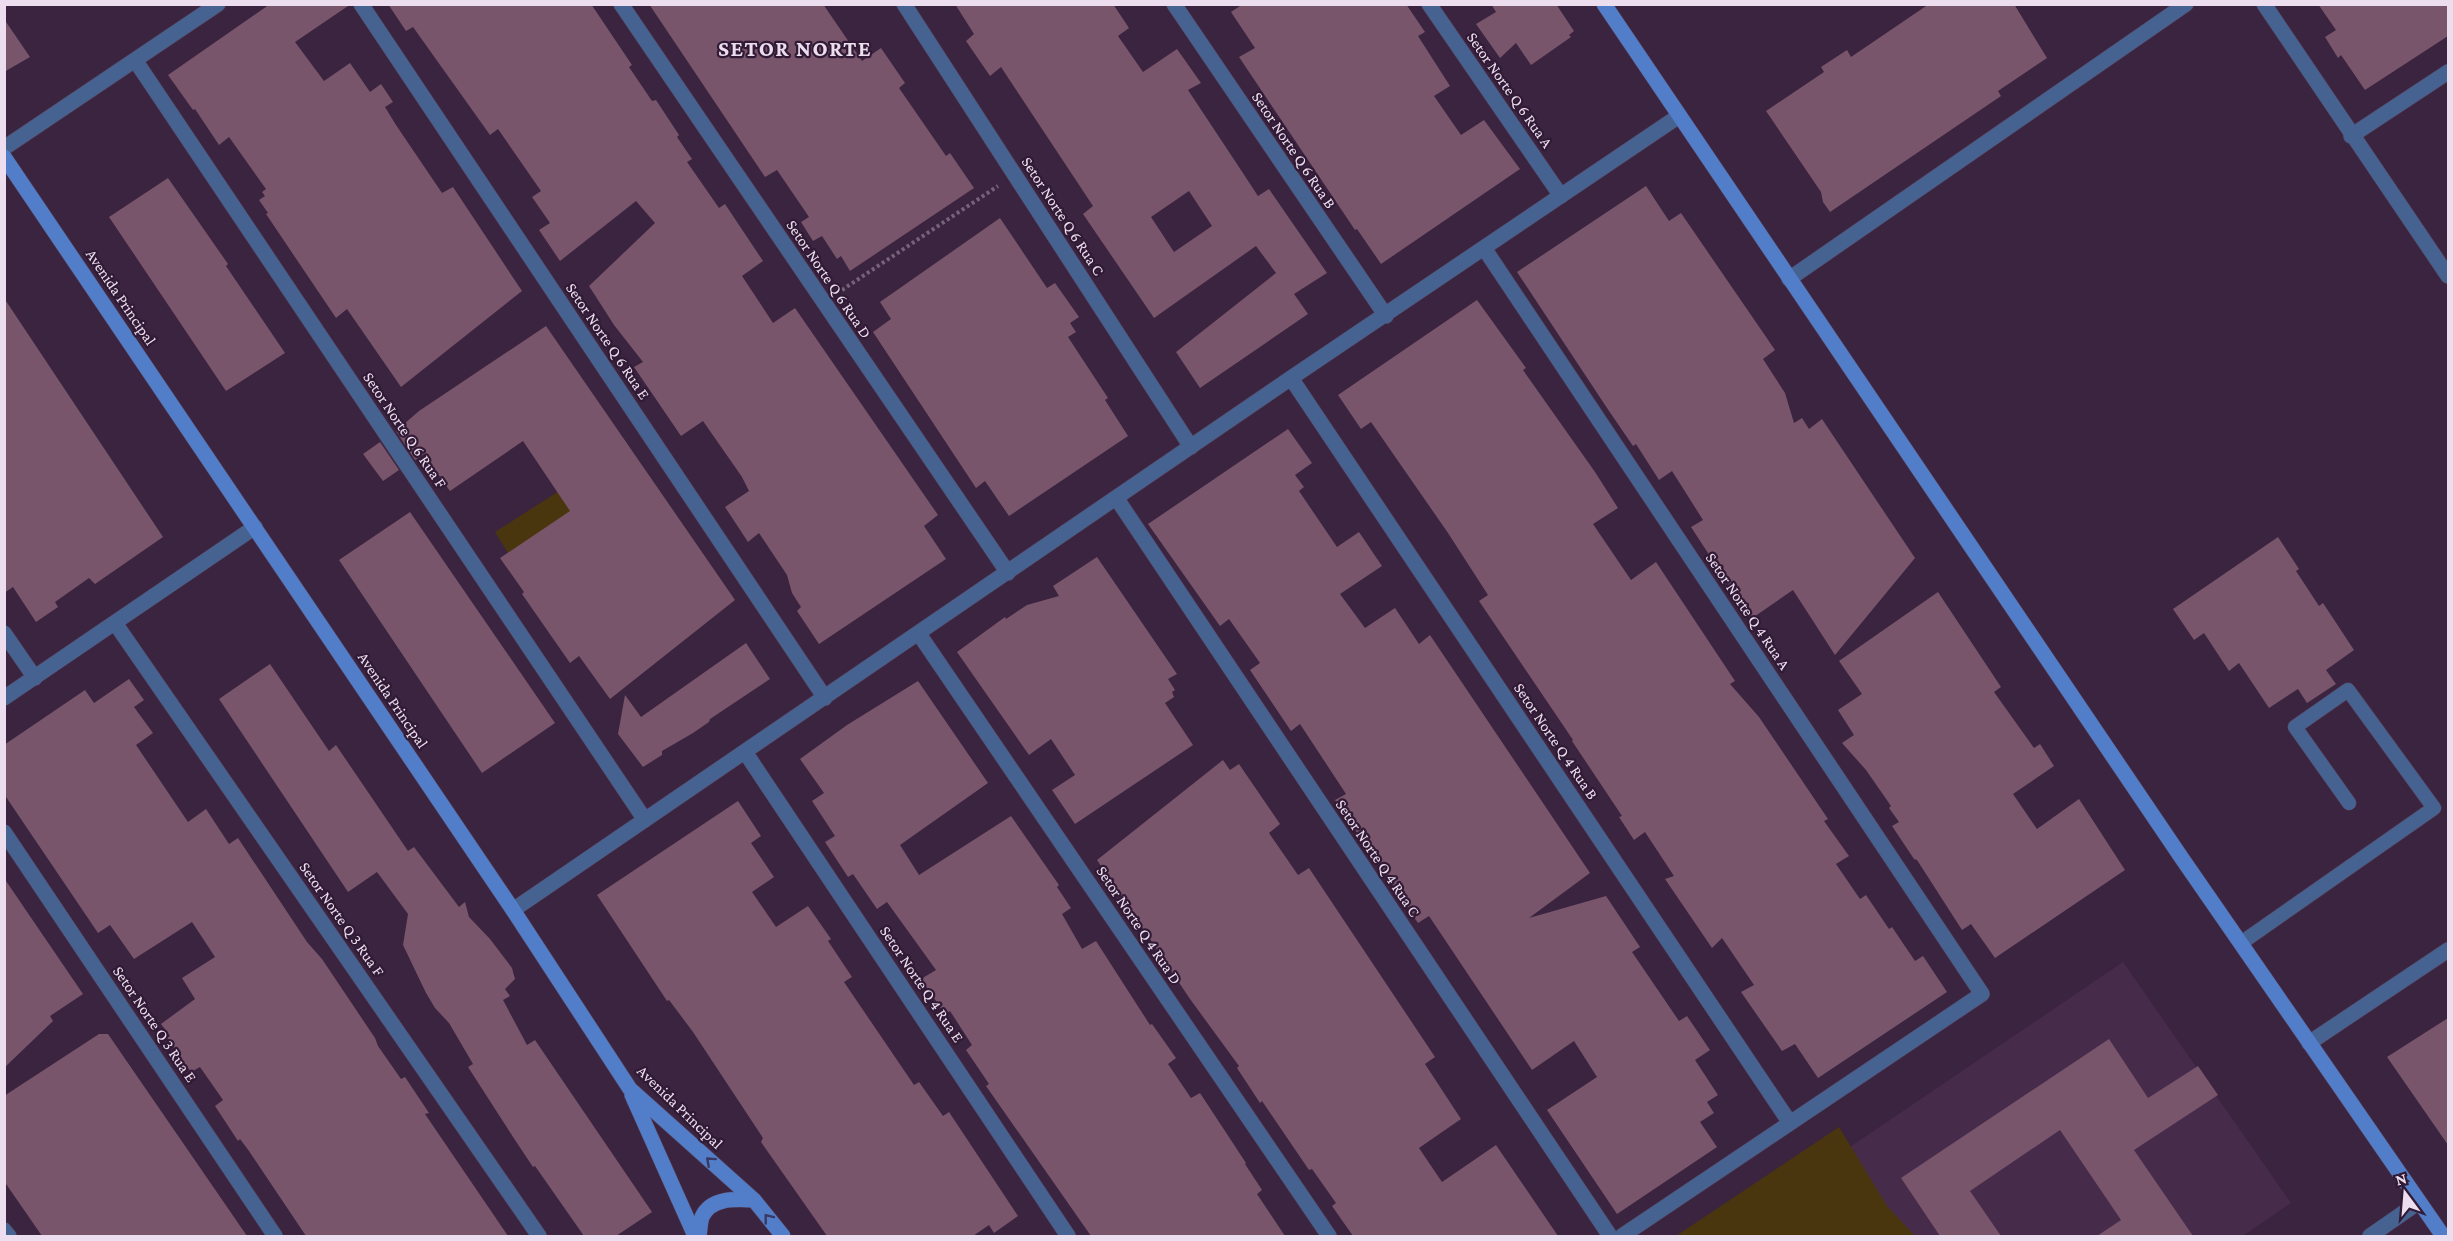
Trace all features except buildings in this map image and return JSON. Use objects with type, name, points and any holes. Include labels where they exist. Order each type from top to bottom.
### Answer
[{"type":"street","points":[[4,148],[218,4]]},
{"type":"street","name":"Setor Norte Q 6 Rua E","points":[[362,4],[825,698]]},
{"type":"street","name":"Setor Norte Q 6 Rua D","points":[[621,4],[1008,573]]},
{"type":"street","name":"Setor Norte Q 6 Rua C","points":[[904,4],[1191,447]]},
{"type":"street","name":"Setor Norte Q 6 Rua B","points":[[1174,4],[1386,316]]},
{"type":"street","name":"Setor Norte Q 6 Rua A","points":[[1429,4],[1561,196]]},
{"type":"street","points":[[1604,4],[2309,1043],[2443,1236]]},
{"type":"street","points":[[1789,279],[2186,4]]},
{"type":"street","points":[[2264,4],[2351,136],[2448,276]]},
{"type":"street","name":"Setor Norte Q 6 Rua F","points":[[135,60],[645,820]]},
{"type":"street","points":[[2351,136],[2448,72]]},
{"type":"street","points":[[513,910],[1291,378],[1679,116]]},
{"type":"street","name":"Avenida Principal","points":[[4,157],[513,910],[630,1089],[754,1200],[783,1236]]},
{"type":"street","name":"Setor Norte Q 4 Rua A","points":[[1485,248],[1982,994],[1790,1123]]},
{"type":"street","name":"Setor Norte Q 4 Rua B","points":[[1291,378],[1790,1123]]},
{"type":"street","name":"Setor Norte Q 4 Rua C","points":[[1117,499],[1610,1236]]},
{"type":"street","points":[[4,698],[255,528]]},
{"type":"street","name":"Setor Norte Q 3 Rua F","points":[[116,623],[539,1236]]},
{"type":"street","points":[[4,633],[35,678]]},
{"type":"street","name":"Setor Norte Q 4 Rua D","points":[[919,634],[1329,1236]]},
{"type":"street","name":"Setor Norte Q 4 Rua E","points":[[745,752],[1068,1236]]},
{"type":"street","name":"Setor Norte Q 3 Rua E","points":[[4,832],[275,1236]]},
{"type":"street","points":[[2309,1043],[2448,950]]},
{"type":"street","points":[[630,1089],[697,1236]]},
{"type":"street","points":[[1622,1236],[1790,1123]]},
{"type":"street","points":[[697,1236],[702,1216],[713,1206],[726,1199],[754,1200]]},
{"type":"street","points":[[2370,1236],[2419,1202]]},
{"type":"street","points":[[4,1230],[9,1236]]},
{"type":"lane","points":[[2241,943],[2434,808],[2348,690],[2295,727],[2349,803]]},
{"type":"path","points":[[824,302],[1014,175]]},
{"type":"shaded area","points":[[620,452],[635,475],[510,556],[495,532]]},
{"type":"shaded area","points":[[2123,962],[2291,1203],[2243,1236],[1908,1236],[1847,1149]]},
{"type":"shaded area","points":[[1839,1127],[1887,1206],[1915,1236],[1676,1236]]},
{"type":"district","name":"SETOR NORTE","points":[[795,48]]}]
